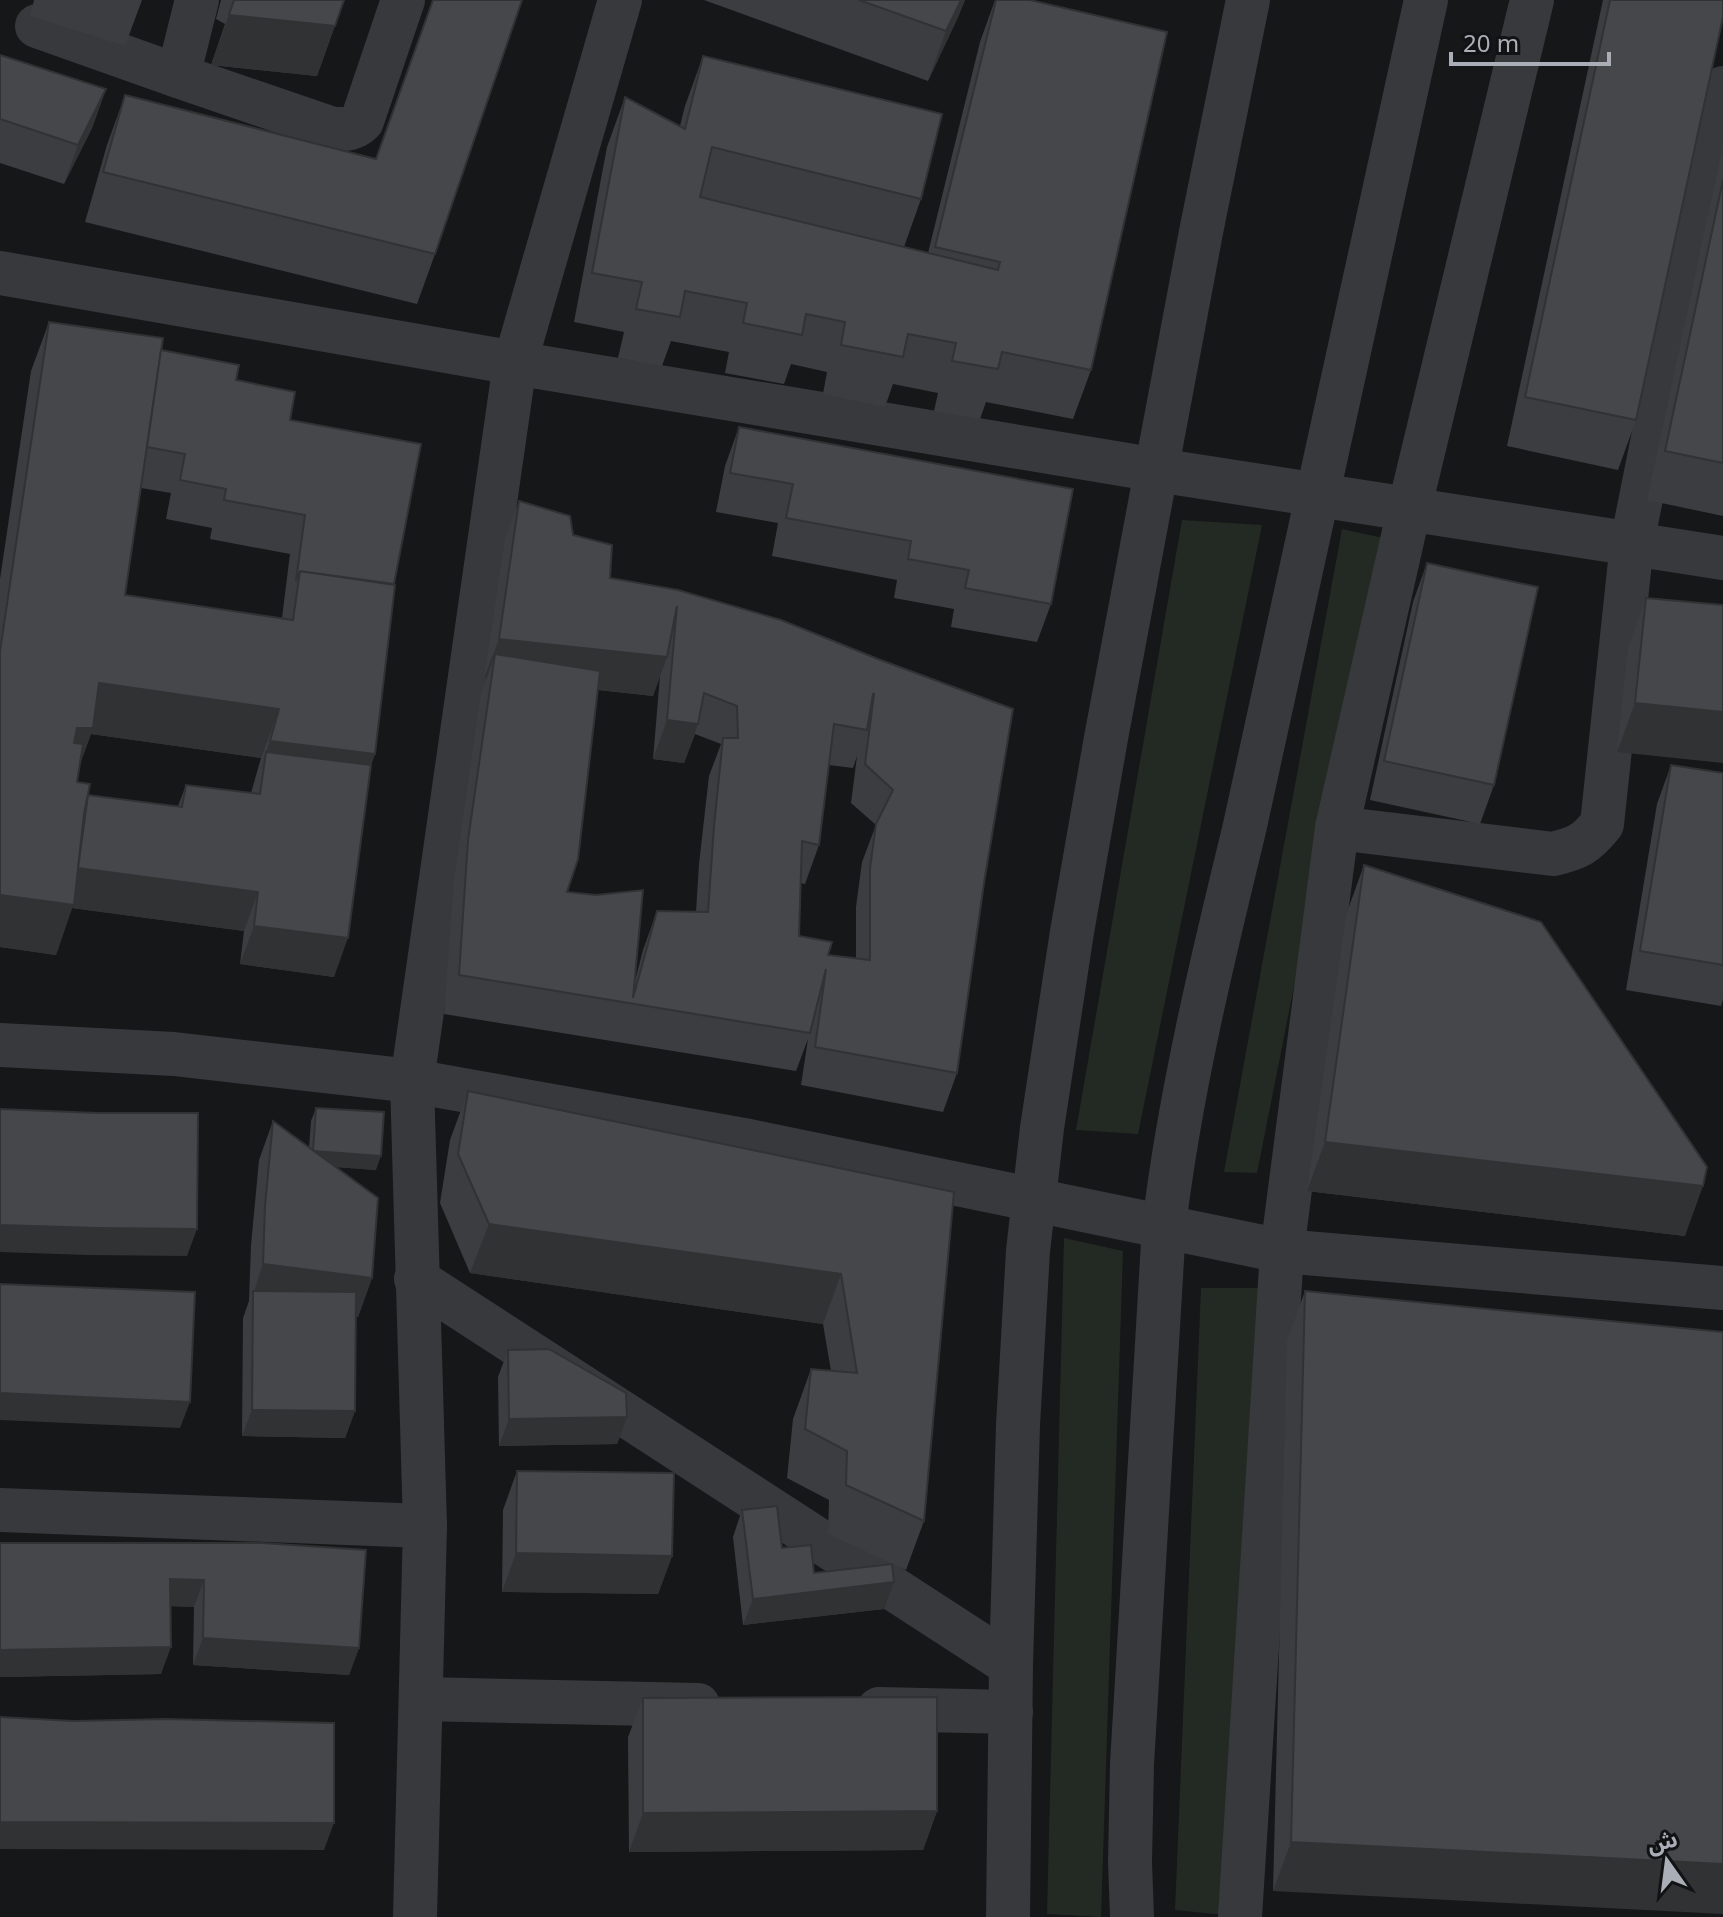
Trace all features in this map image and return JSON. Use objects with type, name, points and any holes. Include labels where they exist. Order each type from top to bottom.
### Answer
[{"type":"street","points":[[178,76],[197,0]]},
{"type":"street","points":[[37,26],[333,129],[348,129],[362,121],[403,0]]},
{"type":"street","points":[[415,1917],[425,1526],[412,1081],[515,363],[620,0]]},
{"type":"street","points":[[1008,1917],[1018,1425],[1028,1251],[1042,1128],[1109,723],[1248,0]]},
{"type":"street","points":[[1132,1917],[1132,1764],[1164,1226],[1176,1143],[1219,934],[1426,0]]},
{"type":"street","points":[[1240,1917],[1282,1251],[1337,828],[1409,510],[1532,0]]},
{"type":"street","points":[[1337,828],[1553,854],[1590,839],[1602,824],[1632,543],[1723,88]]},
{"type":"street","points":[[0,277],[1157,470],[1723,558]]},
{"type":"street","points":[[0,1045],[174,1054],[412,1081],[749,1141],[1282,1251],[1723,1288]]},
{"type":"street","points":[[416,1279],[1011,1665]]},
{"type":"street","points":[[0,1510],[425,1526]]},
{"type":"street","points":[[421,1699],[740,1706]]},
{"type":"street","points":[[835,1708],[1011,1712]]},
{"type":"shaded area","points":[[1182,520],[1262,525],[1138,1134],[1076,1130]]},
{"type":"shaded area","points":[[1342,529],[1383,538],[1257,1173],[1224,1172]]},
{"type":"shaded area","points":[[1064,1238],[1123,1251],[1101,1917],[1047,1914]]},
{"type":"shaded area","points":[[1201,1288],[1261,1288],[1225,1915],[1175,1910]]},
{"type":"building","points":[[234,0],[344,0],[335,26],[229,15]]},
{"type":"building","points":[[433,0],[522,0],[435,254],[103,172],[125,95],[376,159]]},
{"type":"building","points":[[859,0],[961,0],[946,31]]},
{"type":"building","points":[[996,0],[1030,0],[1167,32],[1091,370],[1002,352],[998,369],[952,361],[956,343],[908,334],[903,357],[841,345],[845,322],[806,314],[802,335],[743,323],[747,303],[685,291],[680,317],[636,309],[642,282],[592,273],[625,97],[685,129],[703,56],[942,114],[921,199],[712,147],[700,197],[998,270],[1000,262],[935,247]]},
{"type":"building","points":[[1610,0],[1723,0],[1723,17],[1636,420],[1525,397]]},
{"type":"building","points":[[0,55],[106,89],[78,145],[0,119]]},
{"type":"building","points":[[1723,180],[1723,463],[1665,451]]},
{"type":"building","points":[[49,322],[163,338],[125,595],[293,620],[300,571],[395,585],[375,754],[270,741],[279,709],[99,683],[93,728],[77,728],[74,743],[83,744],[77,782],[90,784],[74,905],[0,895],[0,651]]},
{"type":"building","points":[[161,350],[239,365],[236,380],[295,392],[290,420],[421,444],[394,584],[300,571],[296,581],[305,515],[224,500],[226,489],[180,480],[185,454],[147,447]]},
{"type":"building","points":[[739,427],[1073,489],[1051,604],[965,588],[969,570],[908,559],[911,541],[786,518],[793,484],[730,473]]},
{"type":"building","points":[[519,501],[570,516],[573,535],[612,545],[610,578],[678,590],[781,620],[1013,709],[957,1073],[815,1047],[826,969],[810,1033],[459,975],[468,840],[495,654],[600,671],[578,859],[567,892],[596,895],[643,890],[633,998],[657,911],[708,912],[723,738],[738,738],[737,706],[704,693],[698,724],[667,720],[677,606],[667,657],[499,639]],"holes":[[[874,694],[865,764],[893,790],[876,824],[870,868],[870,960],[828,955],[832,942],[799,936],[802,841],[819,845],[834,724],[867,730]]]},
{"type":"building","points":[[1427,563],[1538,587],[1494,785],[1384,761]]},
{"type":"building","points":[[1646,598],[1723,605],[1723,712],[1635,703]]},
{"type":"building","points":[[266,752],[371,765],[348,938],[254,926],[258,892],[78,868],[88,795],[182,807],[186,785],[260,794]]},
{"type":"building","points":[[1671,765],[1723,773],[1723,965],[1640,951]]},
{"type":"building","points":[[1364,865],[1541,922],[1707,1167],[1703,1186],[1325,1142]]},
{"type":"building","points":[[468,1091],[954,1192],[924,1521],[846,1485],[847,1451],[805,1429],[811,1369],[857,1373],[841,1274],[489,1224],[458,1154]]},
{"type":"building","points":[[316,1108],[384,1112],[381,1156],[313,1151]]},
{"type":"building","points":[[0,1109],[198,1113],[197,1229],[0,1225]]},
{"type":"building","points":[[273,1121],[378,1198],[372,1278],[263,1264]]},
{"type":"building","points":[[0,1284],[195,1292],[190,1402],[0,1393]]},
{"type":"building","points":[[253,1291],[356,1292],[355,1411],[252,1410]]},
{"type":"building","points":[[1305,1291],[1723,1332],[1723,1864],[1291,1842]]},
{"type":"building","points":[[549,1349],[626,1393],[627,1417],[509,1419],[508,1350]]},
{"type":"building","points":[[517,1471],[674,1473],[672,1556],[516,1553]]},
{"type":"building","points":[[777,1506],[782,1548],[811,1545],[814,1573],[892,1564],[894,1582],[753,1599],[742,1510]]},
{"type":"building","points":[[0,1543],[262,1543],[366,1550],[359,1648],[203,1638],[204,1580],[170,1579],[171,1647],[0,1650]]},
{"type":"building","points":[[937,1697],[937,1811],[643,1813],[643,1698]]},
{"type":"building","points":[[0,1717],[73,1721],[167,1719],[334,1723],[334,1823],[0,1822]]}]
